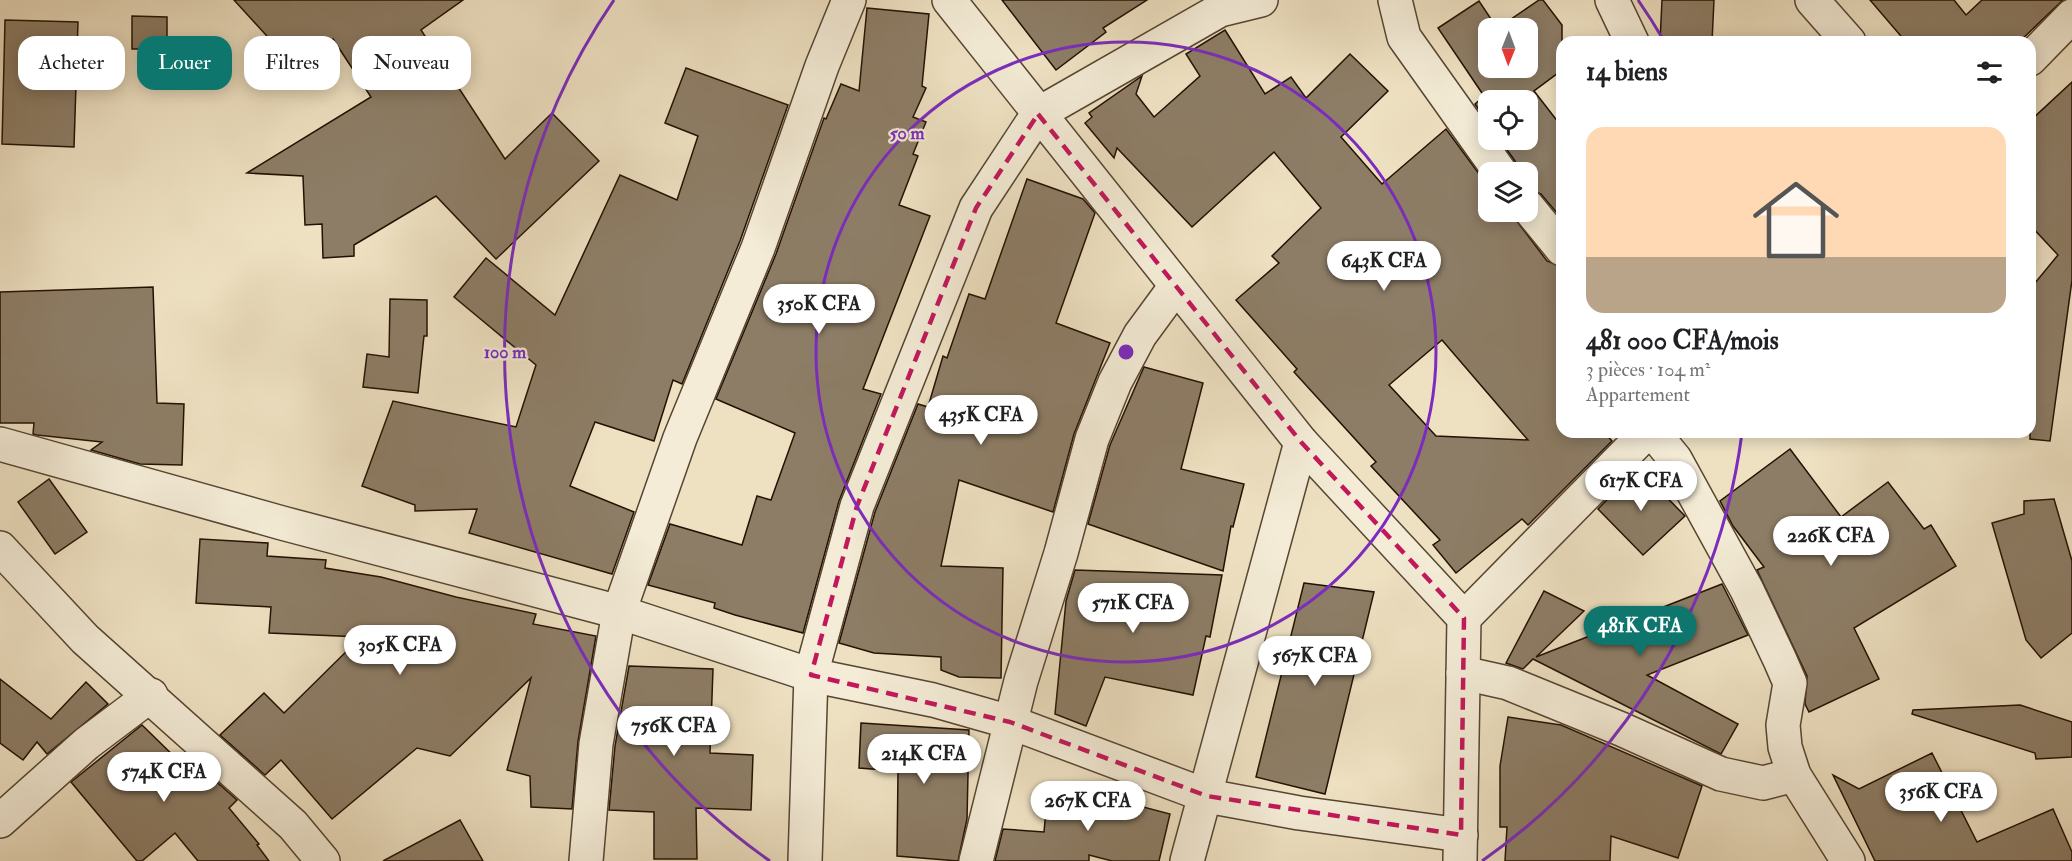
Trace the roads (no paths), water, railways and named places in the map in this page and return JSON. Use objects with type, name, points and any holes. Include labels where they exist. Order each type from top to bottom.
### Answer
[{"type":"street","points":[[586,861],[596,744],[619,612],[680,438],[758,248],[818,77],[849,0]]},
{"type":"street","points":[[950,0],[1038,114],[1301,442],[1464,618]]},
{"type":"street","points":[[806,861],[811,675],[857,506],[972,219],[1038,114],[1220,10],[1261,0]]},
{"type":"street","points":[[1395,0],[1404,37],[1493,162]]},
{"type":"street","points":[[1612,0],[1629,36]]},
{"type":"street","points":[[1812,0],[1844,36]]},
{"type":"street","points":[[2036,53],[2072,16]]},
{"type":"street","points":[[1538,220],[1556,242]]},
{"type":"street","points":[[976,861],[1010,722],[1064,544],[1092,439],[1115,382],[1130,354],[1176,286]]},
{"type":"street","points":[[0,444],[282,523],[619,612],[811,675],[933,700],[1010,722],[1207,796],[1299,813],[1460,848],[1464,618],[1641,438]]},
{"type":"street","points":[[1658,438],[1675,459],[1747,590],[1790,683],[1783,725],[1785,747],[1794,775],[1848,861]]},
{"type":"street","points":[[1187,861],[1207,796],[1301,442]]},
{"type":"street","points":[[0,548],[85,639],[151,695],[293,825],[323,861]]},
{"type":"street","points":[[1463,673],[1508,683],[1621,729],[1721,774],[1763,783],[1794,775]]},
{"type":"street","points":[[0,821],[86,744],[151,695]]}]
